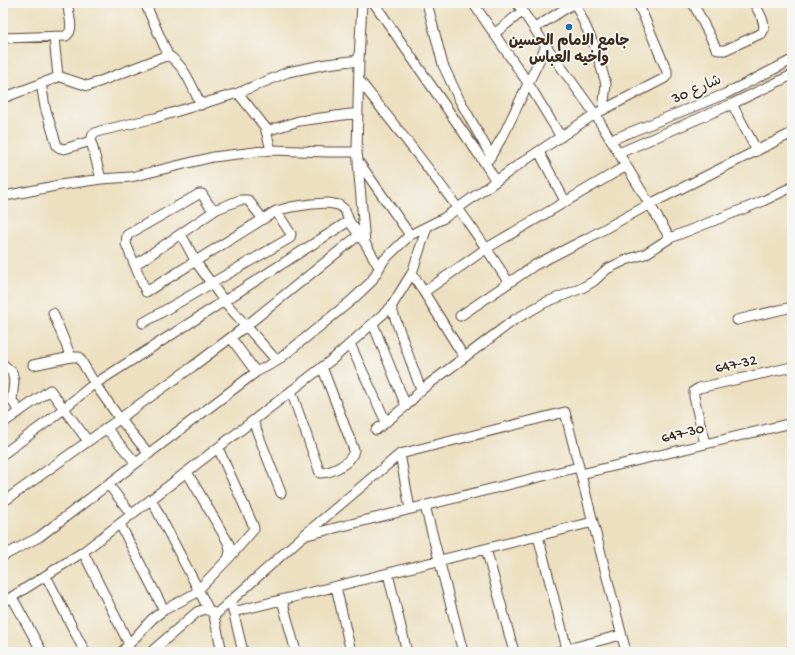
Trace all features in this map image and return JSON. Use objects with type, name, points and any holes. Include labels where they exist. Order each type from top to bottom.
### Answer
[{"type":"street","points":[[3,38],[54,38],[70,34],[71,29],[68,3]]},
{"type":"street","points":[[145,3],[168,55],[184,69],[201,105]]},
{"type":"street","points":[[362,3],[357,152],[365,243]]},
{"type":"street","points":[[374,3],[486,164],[496,181]]},
{"type":"street","points":[[427,3],[443,65],[459,99],[491,156]]},
{"type":"street","points":[[473,3],[528,83],[561,137]]},
{"type":"street","points":[[535,28],[574,3],[595,47],[606,84],[599,112]]},
{"type":"street","points":[[5,552],[38,537],[256,372],[277,361],[352,300],[371,282],[379,267],[389,254],[401,245],[410,235],[458,209],[496,181],[599,112],[665,78],[667,75],[638,3]]},
{"type":"street","points":[[693,3],[716,48],[719,50],[725,50],[762,33],[764,25],[754,3]]},
{"type":"street","points":[[494,34],[520,7],[546,46],[599,112],[611,140],[670,238]]},
{"type":"street","points":[[54,38],[58,76]]},
{"type":"street","points":[[486,164],[504,134],[546,46]]},
{"type":"street","points":[[58,76],[88,86],[168,55]]},
{"type":"street","points":[[101,179],[91,141],[94,134],[100,131],[201,105],[238,93],[288,72],[327,64],[359,60]]},
{"type":"street","name":"شارع 30","points":[[611,140],[725,94],[792,60]]},
{"type":"street","name":"شارع 30","points":[[619,153],[732,104],[792,74]]},
{"type":"street","points":[[3,98],[42,84],[58,76]]},
{"type":"street","points":[[359,80],[458,209],[487,248],[510,283]]},
{"type":"street","points":[[42,84],[45,108],[57,146],[64,149],[91,141]]},
{"type":"street","points":[[238,93],[265,126],[271,150]]},
{"type":"street","points":[[732,104],[757,151]]},
{"type":"street","points":[[266,132],[299,121],[358,113]]},
{"type":"street","points":[[460,316],[535,265],[650,204],[792,133]]},
{"type":"street","points":[[3,195],[101,179],[131,177],[213,157],[271,150],[357,152]]},
{"type":"street","points":[[539,152],[565,201]]},
{"type":"street","points":[[358,161],[410,235]]},
{"type":"street","points":[[424,292],[487,248],[626,166]]},
{"type":"street","points":[[376,430],[406,406],[421,390],[514,320],[544,303],[582,288],[594,281],[607,269],[626,260],[645,254],[670,238],[761,202],[792,187]]},
{"type":"street","points":[[217,209],[210,206],[202,194],[199,194],[127,235],[126,244],[146,292],[276,211],[291,207],[328,203],[339,205],[345,210],[349,221],[365,243],[379,267]]},
{"type":"street","points":[[134,266],[217,209],[240,200],[248,200],[263,219]]},
{"type":"street","points":[[143,324],[290,238],[291,234],[276,211]]},
{"type":"street","points":[[3,454],[95,384],[349,221]]},
{"type":"street","points":[[42,652],[9,599],[83,552],[132,515],[322,367],[373,324],[391,307],[412,273],[427,227]]},
{"type":"street","points":[[181,234],[196,262],[224,301],[277,361]]},
{"type":"street","points":[[3,502],[231,338],[359,234]]},
{"type":"street","points":[[412,273],[464,357]]},
{"type":"street","points":[[391,307],[421,390]]},
{"type":"street","points":[[737,320],[792,307]]},
{"type":"street","points":[[53,313],[71,357]]},
{"type":"street","points":[[373,324],[406,406]]},
{"type":"street","points":[[231,338],[256,372]]},
{"type":"street","points":[[350,344],[386,422]]},
{"type":"street","points":[[33,365],[71,357],[82,360],[95,384],[149,454]]},
{"type":"street","points":[[3,364],[12,372],[14,381],[12,400],[19,412]]},
{"type":"street","points":[[291,391],[320,473],[326,473],[349,460],[353,455],[354,450],[322,367]]},
{"type":"street","name":"647-32","points":[[705,444],[694,397],[694,391],[699,388],[792,367]]},
{"type":"street","points":[[3,423],[50,390],[88,441]]},
{"type":"street","points":[[212,613],[230,601],[303,536],[400,454],[565,412],[626,652]]},
{"type":"street","points":[[253,421],[282,493]]},
{"type":"street","name":"647-30","points":[[303,536],[410,509],[705,444],[792,422]]},
{"type":"street","points":[[106,428],[136,463]]},
{"type":"street","points":[[122,652],[147,624],[164,610],[189,597],[199,589],[254,529],[218,448]]},
{"type":"street","points":[[400,454],[410,509]]},
{"type":"street","points":[[187,472],[229,544],[230,552],[228,559]]},
{"type":"street","points":[[108,484],[132,515]]},
{"type":"street","points":[[151,500],[212,613],[222,652]]},
{"type":"street","points":[[425,506],[463,652]]},
{"type":"street","points":[[233,612],[593,522]]},
{"type":"street","points":[[120,524],[164,610]]},
{"type":"street","points":[[538,536],[567,649]]},
{"type":"street","points":[[486,549],[514,652]]},
{"type":"street","points":[[83,552],[129,644]]},
{"type":"street","points":[[388,574],[407,652]]},
{"type":"street","points":[[46,576],[85,652]]},
{"type":"street","points":[[336,587],[352,652]]},
{"type":"street","points":[[282,600],[296,652]]},
{"type":"street","points":[[230,601],[243,652]]},
{"type":"street","points":[[151,652],[197,612],[205,608],[212,613]]},
{"type":"street","points":[[556,652],[621,635]]},
{"type":"place","name":"جامع الامام الحسين واخيه العباس","points":[[569,27]]}]
